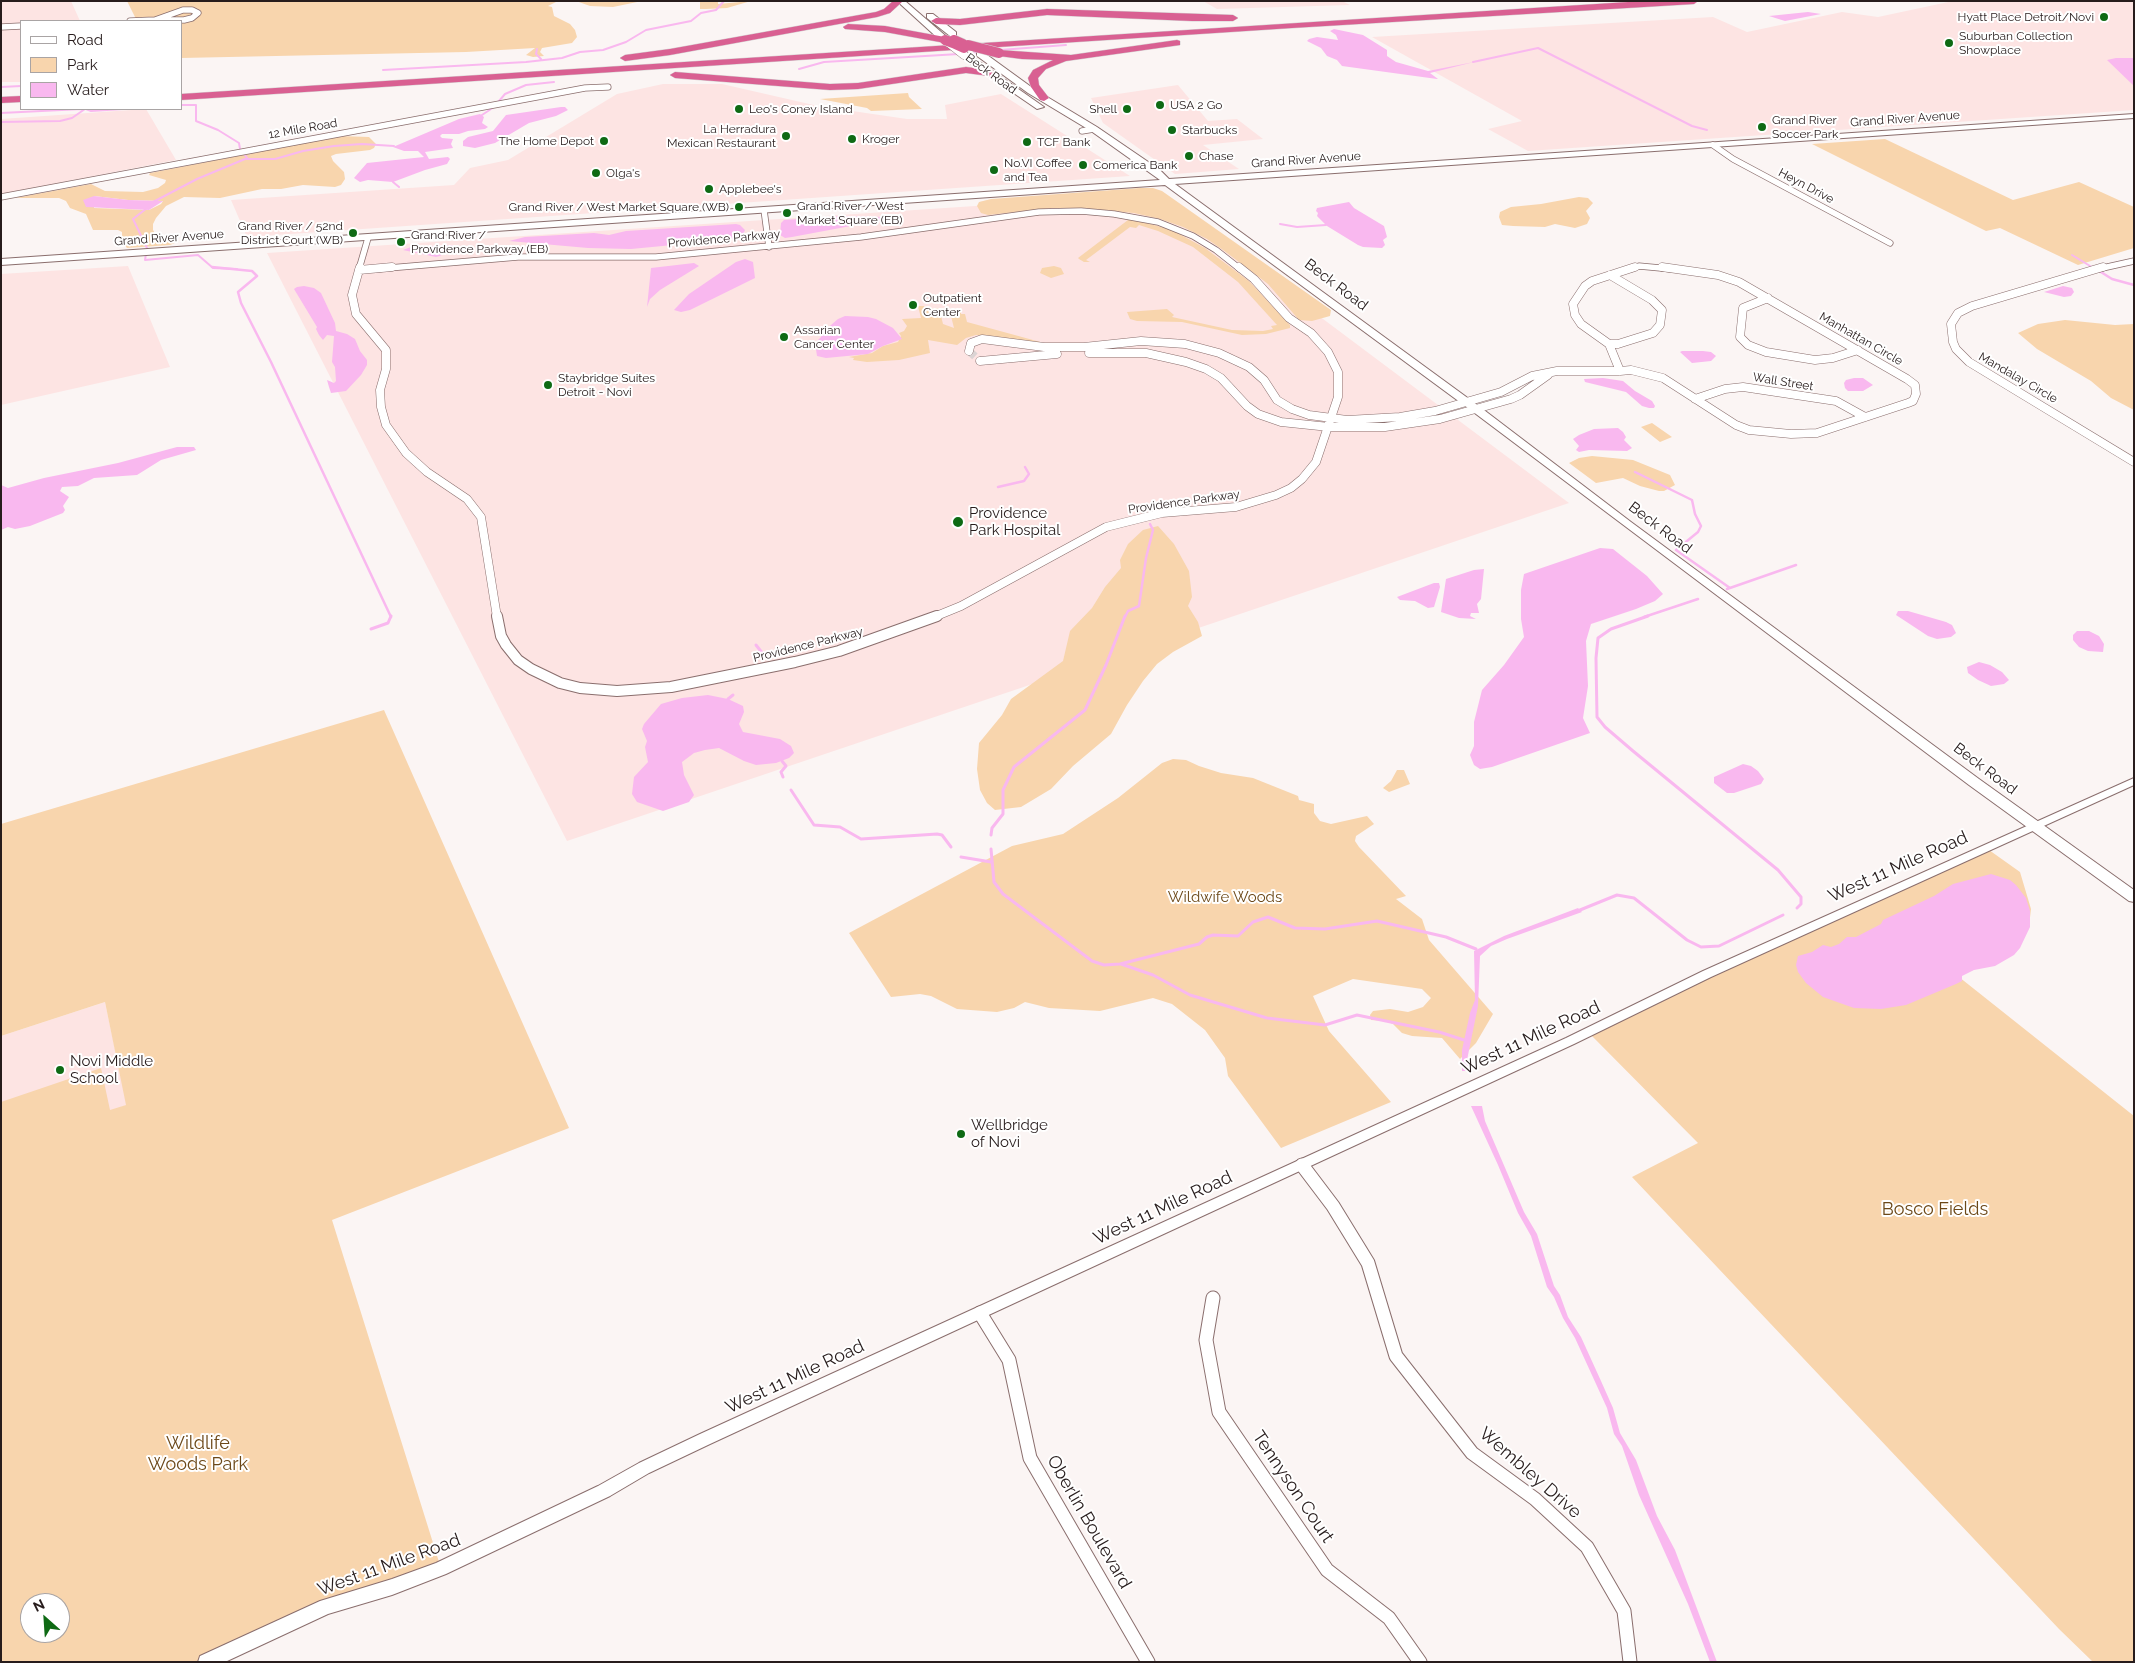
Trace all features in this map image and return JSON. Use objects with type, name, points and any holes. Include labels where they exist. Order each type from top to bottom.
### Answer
[{"type":"highway","points":[[553,65],[670,52],[770,34],[877,14],[888,11],[900,1]]},
{"type":"highway","points":[[1279,16],[1694,1]]},
{"type":"highway","points":[[1044,98],[1034,85],[1033,78],[1036,72],[1050,64],[1071,58],[1242,35],[1581,5]]},
{"type":"highway","points":[[182,97],[1581,5]]},
{"type":"highway","points":[[182,89],[1473,8]]},
{"type":"highway","points":[[936,21],[960,22],[1025,14],[1066,12],[1172,18],[1240,18]]},
{"type":"highway","points":[[884,83],[926,71],[944,60],[958,42],[990,22],[1025,14]]},
{"type":"highway","points":[[770,34],[812,29],[862,27],[927,36],[999,53],[1071,58]]},
{"type":"highway","points":[[958,42],[980,54]]},
{"type":"highway","points":[[368,85],[430,85],[566,77],[687,75],[830,87],[884,83],[966,70],[989,73]]},
{"type":"highway","points":[[1,99],[20,98]]},
{"type":"highway","points":[[1,108],[20,107]]},
{"type":"main road","name":"Beck Road","points":[[900,1],[958,42]]},
{"type":"main road","name":"Beck Road","points":[[912,1],[936,21],[989,73],[1145,174],[1168,183]]},
{"type":"main road","name":"Beck Road","points":[[980,54],[1157,172],[1168,183],[1471,405],[1627,524],[2034,826],[2134,897]]},
{"type":"main road","name":"Grand River Avenue","points":[[1,262],[2134,116]]},
{"type":"street","points":[[192,10],[198,13],[196,16],[184,20],[155,20],[178,11],[192,10]]},
{"type":"street","points":[[1,27],[20,26]]},
{"type":"street","name":"12 Mile Road","points":[[1,197],[585,88],[608,87]]},
{"type":"street","points":[[1082,132],[1094,129]]},
{"type":"street","name":"Heyn Drive","points":[[1713,145],[1733,159],[1890,243]]},
{"type":"street","points":[[764,210],[769,247]]},
{"type":"street","name":"Providence Parkway","points":[[359,270],[526,257],[656,257],[876,235],[1040,212],[1096,212],[1126,215],[1158,222],[1193,236],[1216,250],[1254,279],[1290,318],[1311,333],[1322,344],[1338,372],[1338,397],[1316,462],[1310,471],[1291,488],[1276,494],[1236,507],[1162,513],[1106,527],[981,596],[936,617],[874,640],[795,662],[671,687],[617,691],[580,688],[560,683],[531,669],[518,660],[506,645],[501,636],[498,621],[481,517],[467,499],[427,472],[406,453],[386,425],[381,407],[380,390],[386,369],[386,350],[354,309],[352,296],[359,270],[368,238]]},
{"type":"street","name":"Mandalay Circle","points":[[2134,262],[2107,266],[1972,306],[1958,313],[1951,324],[1953,342],[1956,349],[1973,365],[2058,414],[2134,462]]},
{"type":"street","name":"Manhattan Circle","points":[[1471,405],[1538,374],[1558,370],[1640,371],[1655,375],[1741,428],[1791,434],[1817,433],[1913,401],[1916,394],[1916,387],[1908,379],[1768,298],[1734,280],[1699,273],[1646,266],[1588,283],[1573,304],[1575,315],[1581,324],[1609,344]]},
{"type":"street","points":[[1610,275],[1652,300],[1662,310],[1660,325],[1653,333],[1618,344],[1609,344],[1620,371]]},
{"type":"street","points":[[1768,298],[1743,308],[1740,337],[1748,345],[1760,351],[1815,360],[1833,358],[1858,350]]},
{"type":"street","points":[[970,351],[969,345],[982,340],[1044,347],[1084,347],[1141,341],[1185,344],[1219,353],[1249,367],[1264,380],[1277,400],[1292,409],[1309,415],[1363,420],[1400,417],[1517,396],[1540,379],[1558,370]]},
{"type":"street","points":[[980,361],[1030,355],[1115,352],[1161,356],[1197,366],[1214,374],[1228,384],[1244,403],[1258,414],[1281,422],[1329,427],[1365,428],[1408,425],[1440,419],[1471,405]]},
{"type":"street","points":[[1523,382],[1532,386]]},
{"type":"street","name":"Wall Street","points":[[1695,399],[1725,389],[1742,387],[1836,401],[1865,417]]},
{"type":"street","points":[[1506,390],[1517,396]]},
{"type":"street","name":"West 11 Mile Road","points":[[206,1662],[326,1607],[392,1587],[440,1569],[604,1491],[644,1468],[705,1439],[1570,1042],[1707,974],[2134,781]]},
{"type":"street","name":"Wembley Drive","points":[[1302,1164],[1333,1206],[1368,1263],[1396,1356],[1472,1453],[1536,1499],[1586,1547],[1624,1611],[1630,1662]]},
{"type":"street","name":"Tennyson Court","points":[[1213,1298],[1206,1340],[1219,1412],[1327,1570],[1389,1618],[1420,1662]]},
{"type":"street","name":"Oberlin Boulevard","points":[[980,1312],[1009,1360],[1030,1458],[1148,1662]]},
{"type":"shaded area","points":[[1,1],[71,1],[80,20],[20,20],[20,82],[1,82]]},
{"type":"shaded area","points":[[1203,1],[1342,1],[1350,5],[1217,9]]},
{"type":"shaded area","points":[[1953,1],[2134,1],[2134,110],[1528,151],[1488,129],[1522,121],[1372,37],[1713,17],[1747,32],[1842,12],[1878,17]]},
{"type":"shaded area","points":[[663,84],[722,84],[818,106],[907,119],[947,119],[945,105],[1001,94],[1130,176],[247,237],[231,200],[454,185],[470,168],[508,160],[617,94]]},
{"type":"shaded area","points":[[1178,85],[1208,121],[1237,119],[1263,139],[1203,145],[1239,169],[1175,174],[1103,123],[1091,98]]},
{"type":"shaded area","points":[[147,110],[176,160],[1,194],[1,119]]},
{"type":"shaded area","name":"Providence Park Hospital","points":[[1156,194],[1569,503],[567,841],[267,253]]},
{"type":"shaded area","points":[[128,266],[170,367],[1,405],[1,274]]},
{"type":"shaded area","name":"Novi Middle School","points":[[105,1002],[127,1105],[1,1148],[1,1036]]},
{"type":"green space","points":[[127,1],[558,1],[548,6],[552,7],[554,16],[570,24],[575,30],[577,37],[572,43],[542,48],[540,52],[544,56],[533,57],[526,55],[535,48],[466,52],[182,58],[182,20],[136,20]]},
{"type":"green space","points":[[576,1],[642,1],[613,7],[590,6]]},
{"type":"green space","points":[[700,1],[718,2],[718,4],[751,1],[727,8],[700,9]]},
{"type":"green space","points":[[908,93],[909,97],[922,109],[871,111],[867,108],[820,99]]},
{"type":"green space","points":[[339,136],[369,137],[376,144],[370,150],[331,156],[333,161],[344,172],[345,179],[341,185],[335,187],[303,185],[281,189],[262,189],[220,198],[184,197],[166,206],[153,224],[153,230],[156,235],[178,239],[177,242],[170,245],[127,248],[122,242],[122,232],[118,230],[93,230],[86,214],[70,208],[66,201],[59,198],[15,198],[91,184],[105,191],[143,192],[158,188],[165,183],[166,180],[149,175],[150,173]],"holes":[[[94,196],[128,200],[163,201],[149,210],[94,208]]]},
{"type":"green space","points":[[1885,139],[2013,200],[2079,182],[2134,207],[2134,248],[2078,265],[2000,228],[1986,231],[1812,144]]},
{"type":"green space","points":[[1153,188],[1162,191],[1331,310],[1330,316],[1312,321],[1299,320],[1268,284],[1223,250],[1207,239],[1183,227],[1160,219],[1134,213],[1082,208],[1053,208],[988,215],[981,213],[977,206],[979,202],[991,199]]},
{"type":"green space","points":[[1579,197],[1588,198],[1593,203],[1586,211],[1590,218],[1587,224],[1575,228],[1555,224],[1545,227],[1502,225],[1499,217],[1500,212],[1511,207]]},
{"type":"green space","points":[[1128,220],[1136,220],[1172,230],[1205,248],[1249,281],[1290,325],[1290,328],[1266,334],[1242,335],[1182,322],[1137,321],[1130,319],[1127,312],[1167,309],[1174,315],[1172,317],[1232,330],[1263,331],[1273,329],[1271,326],[1277,325],[1238,282],[1193,247],[1158,231],[1139,225],[1136,228],[1130,227],[1086,260],[1090,262],[1084,262],[1078,258]]},
{"type":"green space","points":[[1054,266],[1061,268],[1064,274],[1051,278],[1040,273],[1042,268]]},
{"type":"green space","points":[[918,306],[924,306],[926,309],[939,308],[943,324],[954,328],[950,312],[961,311],[961,314],[965,314],[967,322],[1044,343],[976,335],[966,338],[957,345],[928,340],[930,353],[899,360],[867,362],[853,360],[854,358],[849,357],[872,353],[883,346],[898,342],[901,336],[899,333],[904,331],[907,326],[902,319],[921,318]]},
{"type":"green space","points":[[2065,320],[2115,325],[2134,324],[2134,410],[2111,398],[2091,381],[2037,349],[2018,333],[2038,324]]},
{"type":"green space","points":[[1652,423],[1672,437],[1660,442],[1641,427]]},
{"type":"green space","points":[[1592,456],[1633,460],[1670,475],[1675,485],[1664,491],[1659,491],[1640,486],[1623,478],[1596,483],[1569,463],[1579,458]]},
{"type":"green space","points":[[1158,526],[1174,544],[1189,571],[1192,597],[1188,606],[1198,622],[1202,636],[1173,652],[1157,664],[1127,705],[1111,734],[1073,766],[1051,789],[1021,807],[995,810],[987,803],[980,790],[977,769],[979,743],[1002,715],[1011,699],[1063,661],[1070,631],[1092,608],[1105,587],[1121,568],[1120,560],[1128,544],[1143,530]]},
{"type":"green space","name":"Wildlife Woods Park","points":[[384,710],[569,1128],[332,1220],[439,1562],[223,1662],[1,1662],[1,1102],[101,1068],[110,1110],[126,1105],[105,1002],[1,1036],[1,824]]},
{"type":"green space","name":"Wildwife Woods","points":[[1173,759],[1186,760],[1221,773],[1253,778],[1298,796],[1299,800],[1314,804],[1314,813],[1320,821],[1331,824],[1367,816],[1374,824],[1356,836],[1355,841],[1406,896],[1396,899],[1422,919],[1429,940],[1493,1014],[1476,1043],[1460,1059],[1442,1038],[1412,1036],[1402,1033],[1393,1024],[1386,1021],[1371,1020],[1370,1015],[1373,1011],[1390,1009],[1408,1012],[1423,1007],[1431,998],[1422,989],[1353,979],[1313,996],[1329,1031],[1391,1102],[1281,1148],[1228,1076],[1225,1058],[1205,1030],[1172,1004],[1153,998],[1100,1011],[1049,1008],[1025,1002],[1014,1008],[997,1012],[957,1009],[931,996],[920,994],[891,997],[849,933],[1012,846],[1063,834],[1118,798],[1162,763]]},
{"type":"green space","points":[[1397,770],[1404,770],[1410,784],[1389,792],[1383,788],[1391,781]]},
{"type":"green space","name":"Bosco Fields","points":[[1989,850],[2020,872],[2031,909],[2029,926],[1959,977],[2134,1116],[2134,1662],[2093,1662],[2059,1629],[1632,1177],[1698,1143],[1589,1033]]},
{"type":"water","points":[[1808,12],[1821,14],[1785,21],[1769,16]]},
{"type":"water","points":[[1334,29],[1363,35],[1387,50],[1387,56],[1396,62],[1428,71],[1474,62],[1430,73],[1438,79],[1342,66],[1337,60],[1327,56],[1321,48],[1307,41],[1317,37],[1338,40],[1336,35],[1330,31]]},
{"type":"water","points":[[2134,58],[2134,86],[2107,60]]},
{"type":"water","points":[[565,107],[568,110],[556,116],[529,123],[495,143],[475,148],[463,146],[463,141],[468,137],[493,131],[506,115]]},
{"type":"water","points":[[480,114],[484,117],[482,123],[488,127],[459,134],[442,134],[440,136],[442,138],[453,139],[451,144],[453,148],[425,152],[429,159],[448,157],[450,159],[447,164],[393,182],[368,180],[360,182],[354,178],[367,163],[424,157],[418,151],[404,151],[393,147],[459,119]]},
{"type":"water","points":[[94,196],[128,200],[163,201],[149,210],[86,207],[83,200]]},
{"type":"water","points":[[1349,202],[1354,208],[1384,226],[1387,237],[1383,240],[1385,245],[1382,248],[1358,245],[1327,226],[1317,216],[1317,208]]},
{"type":"water","points":[[820,217],[884,217],[888,219],[792,237],[785,238],[780,235],[781,223],[784,220],[798,219],[808,222]]},
{"type":"water","points":[[736,224],[745,230],[742,237],[736,239],[631,249],[588,248],[509,241],[525,237],[594,233],[609,235],[626,231]]},
{"type":"water","points":[[453,245],[436,257],[403,250],[411,247]]},
{"type":"water","points":[[745,259],[753,262],[755,278],[690,310],[681,312],[674,310],[689,294],[736,262]]},
{"type":"water","points":[[694,263],[699,266],[660,290],[650,299],[647,307],[651,268]]},
{"type":"water","points":[[304,286],[314,288],[321,293],[335,323],[336,331],[347,334],[355,339],[360,351],[367,360],[367,365],[361,375],[346,391],[331,393],[327,380],[334,383],[336,381],[335,367],[332,362],[334,336],[327,335],[323,340],[319,335],[317,327],[294,289]]},
{"type":"water","points":[[2063,286],[2072,288],[2074,292],[2071,296],[2064,297],[2044,292]]},
{"type":"water","points":[[845,316],[876,319],[893,328],[902,339],[868,354],[826,358],[817,356],[815,343],[824,331],[838,319]]},
{"type":"water","points":[[1680,352],[1711,352],[1716,356],[1711,361],[1692,363]]},
{"type":"water","points":[[1603,378],[1623,381],[1652,401],[1655,406],[1654,408],[1642,406],[1626,392],[1585,382],[1584,379]]},
{"type":"water","points":[[1863,378],[1873,385],[1863,391],[1848,391],[1844,383],[1846,380]]},
{"type":"water","points":[[1618,428],[1626,437],[1624,440],[1632,448],[1627,451],[1589,450],[1579,452],[1576,450],[1579,446],[1573,439],[1579,435],[1594,429]]},
{"type":"water","points":[[177,447],[194,447],[196,450],[161,460],[137,475],[94,478],[78,486],[62,487],[60,491],[69,497],[63,506],[65,510],[63,513],[30,526],[15,529],[8,527],[1,530],[1,485],[8,488],[44,478],[118,463]]},
{"type":"water","points":[[1600,548],[1613,549],[1647,576],[1663,594],[1655,601],[1636,609],[1591,624],[1586,641],[1588,686],[1583,718],[1590,733],[1492,767],[1480,769],[1474,765],[1470,755],[1474,746],[1474,722],[1482,690],[1504,665],[1524,637],[1521,619],[1521,590],[1524,574]]},
{"type":"water","points":[[1484,569],[1481,599],[1477,604],[1479,613],[1471,613],[1470,616],[1476,619],[1459,618],[1441,612],[1446,579],[1474,570]]},
{"type":"water","points":[[1434,583],[1439,583],[1440,587],[1434,607],[1428,608],[1415,601],[1400,600],[1397,597]]},
{"type":"water","points":[[1898,611],[1908,611],[1946,622],[1952,625],[1956,633],[1951,637],[1937,639],[1928,636],[1896,615]]},
{"type":"water","points":[[2077,631],[2089,631],[2099,636],[2104,644],[2103,652],[2088,651],[2079,647],[2073,640],[2073,635]]},
{"type":"water","points":[[1979,662],[1990,665],[2002,672],[2009,680],[2004,684],[1991,686],[1978,680],[1968,673],[1967,667]]},
{"type":"water","points":[[708,695],[728,699],[743,706],[744,712],[739,724],[743,732],[780,739],[791,746],[794,753],[789,758],[776,763],[756,765],[719,748],[694,753],[682,762],[684,775],[694,795],[689,802],[663,811],[637,802],[632,794],[634,777],[648,762],[645,747],[647,741],[642,729],[644,724],[661,704],[682,698]]},
{"type":"water","points":[[1743,764],[1751,766],[1758,771],[1764,779],[1761,784],[1734,793],[1727,793],[1714,783],[1714,777]]},
{"type":"water","points":[[1991,874],[2010,880],[2016,885],[2026,898],[2030,911],[2030,927],[2020,948],[2014,955],[1995,966],[1974,970],[1962,976],[1962,981],[1906,1005],[1881,1009],[1854,1008],[1823,997],[1806,983],[1798,972],[1796,965],[1798,956],[1812,952],[1823,945],[1831,947],[1839,944],[1847,937],[1856,937],[1881,924],[1883,920],[1934,896],[1953,884]]},
{"type":"water","points":[[1578,908],[1582,912],[1507,939],[1491,946],[1480,956],[1478,1006],[1467,1060],[1471,1071],[1462,1071],[1462,1050],[1470,1013],[1475,1000],[1474,951],[1504,936]]},
{"type":"water","points":[[1471,1106],[1482,1106],[1485,1121],[1524,1212],[1537,1234],[1554,1286],[1560,1295],[1568,1317],[1581,1337],[1613,1408],[1620,1433],[1636,1460],[1657,1516],[1675,1550],[1717,1662],[1710,1662],[1688,1604],[1639,1495],[1622,1446],[1614,1434],[1607,1408],[1575,1338],[1547,1287],[1531,1236],[1518,1213]]},
{"type":"waterway","points":[[383,70],[526,62],[562,58],[580,52],[603,50],[626,42],[646,30],[691,21],[701,13],[716,10],[724,1]]},
{"type":"waterway","points":[[1000,50],[1066,45]]},
{"type":"waterway","points":[[1473,62],[1538,48],[1692,126],[1707,130]]},
{"type":"waterway","points":[[537,49],[536,54],[541,59]]},
{"type":"waterway","points":[[966,54],[979,52]]},
{"type":"waterway","points":[[799,69],[824,62],[959,54]]},
{"type":"waterway","points":[[479,117],[494,107],[505,94],[526,85],[554,82]]},
{"type":"waterway","points":[[1,87],[20,86]]},
{"type":"waterway","points":[[182,105],[196,105],[196,121],[218,130],[239,143],[240,149],[248,159]]},
{"type":"waterway","points":[[1,113],[62,110]]},
{"type":"waterway","points":[[1,122],[60,121],[72,118],[84,110]]},
{"type":"waterway","points":[[88,110],[107,110]]},
{"type":"waterway","points":[[248,159],[275,159],[303,151],[334,146],[362,144],[394,146]]},
{"type":"waterway","points":[[153,202],[197,179],[248,159]]},
{"type":"waterway","points":[[393,182],[399,187]]},
{"type":"waterway","points":[[147,208],[133,219],[147,248],[145,260],[198,255],[213,268],[228,269]]},
{"type":"waterway","points":[[1280,224],[1297,227],[1326,225]]},
{"type":"waterway","points":[[2072,255],[2095,269]]},
{"type":"waterway","points":[[212,267],[228,269]]},
{"type":"waterway","points":[[2093,267],[2112,279],[2134,285]]},
{"type":"waterway","points":[[228,269],[237,269]]},
{"type":"waterway","points":[[228,269],[252,271],[257,276],[238,292],[241,303],[271,362],[391,617]]},
{"type":"waterway","points":[[998,487],[1024,481],[1029,474],[1025,467]]},
{"type":"waterway","points":[[1635,472],[1692,500],[1695,514],[1701,526],[1698,532],[1676,550],[1730,588]]},
{"type":"waterway","points":[[1125,617],[1128,611],[1139,606],[1146,558],[1153,530],[1150,524]]},
{"type":"waterway","points":[[1730,588],[1796,565]]},
{"type":"waterway","points":[[1644,617],[1698,599]]},
{"type":"waterway","points":[[991,835],[992,828],[1003,814],[1003,790],[1014,767],[1085,710],[1106,665],[1125,616]]},
{"type":"waterway","points":[[1648,616],[1611,629],[1598,638],[1596,658],[1597,717],[1605,727],[1633,751],[1778,870],[1801,897],[1801,904],[1797,908]]},
{"type":"waterway","points":[[371,629],[388,623],[391,617]]},
{"type":"waterway","points":[[756,645],[763,654]]},
{"type":"waterway","points":[[728,699],[733,695]]},
{"type":"waterway","points":[[782,761],[786,766],[781,772],[783,777]]},
{"type":"waterway","points":[[791,790],[814,825],[840,827],[861,839],[937,834],[942,835],[951,847]]},
{"type":"waterway","points":[[991,849],[994,882],[1003,894],[1092,961],[1104,965],[1120,964],[1199,944],[1207,937],[1213,935],[1238,936],[1253,922],[1268,917],[1295,928],[1325,929],[1377,921],[1446,937],[1476,949]]},
{"type":"waterway","points":[[961,857],[991,862]]},
{"type":"waterway","points":[[1580,910],[1617,895],[1634,898],[1687,940],[1701,947],[1719,946],[1783,915]]},
{"type":"waterway","points":[[1121,964],[1153,975],[1190,995],[1267,1018],[1325,1025],[1357,1015],[1439,1032],[1464,1040]]},
{"type":"tunnel","points":[[969,351],[980,361]]},
{"type":"place","name":"Hyatt Place Detroit/Novi","points":[[2104,17]]},
{"type":"place","name":"Suburban Collection Showplace","points":[[1949,43]]},
{"type":"place","name":"USA 2 Go","points":[[1160,105]]},
{"type":"place","name":"Leo's Coney Island","points":[[739,109]]},
{"type":"place","name":"Shell","points":[[1127,109]]},
{"type":"place","name":"Grand River Soccer Park","points":[[1762,127]]},
{"type":"place","name":"Starbucks","points":[[1172,130]]},
{"type":"place","name":"La Herradura Mexican Restaurant","points":[[786,136]]},
{"type":"place","name":"Kroger","points":[[852,139]]},
{"type":"place","name":"The Home Depot","points":[[604,141]]},
{"type":"place","name":"TCF Bank","points":[[1027,142]]},
{"type":"place","name":"Chase","points":[[1189,156]]},
{"type":"place","name":"Comerica Bank","points":[[1083,165]]},
{"type":"place","name":"No.VI Coffee and Tea","points":[[994,170]]},
{"type":"place","name":"Olga's","points":[[596,173]]},
{"type":"place","name":"Applebee's","points":[[709,189]]},
{"type":"place","name":"Grand River / West Market Square (WB)","points":[[739,207]]},
{"type":"place","name":"Grand River / West Market Square (EB)","points":[[787,213]]},
{"type":"place","name":"Grand River / 52nd District Court (WB)","points":[[353,233]]},
{"type":"place","name":"Grand River / Providence Parkway (EB)","points":[[401,242]]},
{"type":"place","name":"Outpatient Center","points":[[913,305]]},
{"type":"place","name":"Assarian Cancer Center","points":[[784,337]]},
{"type":"place","name":"Staybridge Suites Detroit - Novi","points":[[548,385]]},
{"type":"place","name":"Providence Park Hospital","points":[[958,522]]},
{"type":"place","name":"Novi Middle School","points":[[60,1070]]},
{"type":"place","name":"Wellbridge of Novi","points":[[961,1134]]}]
